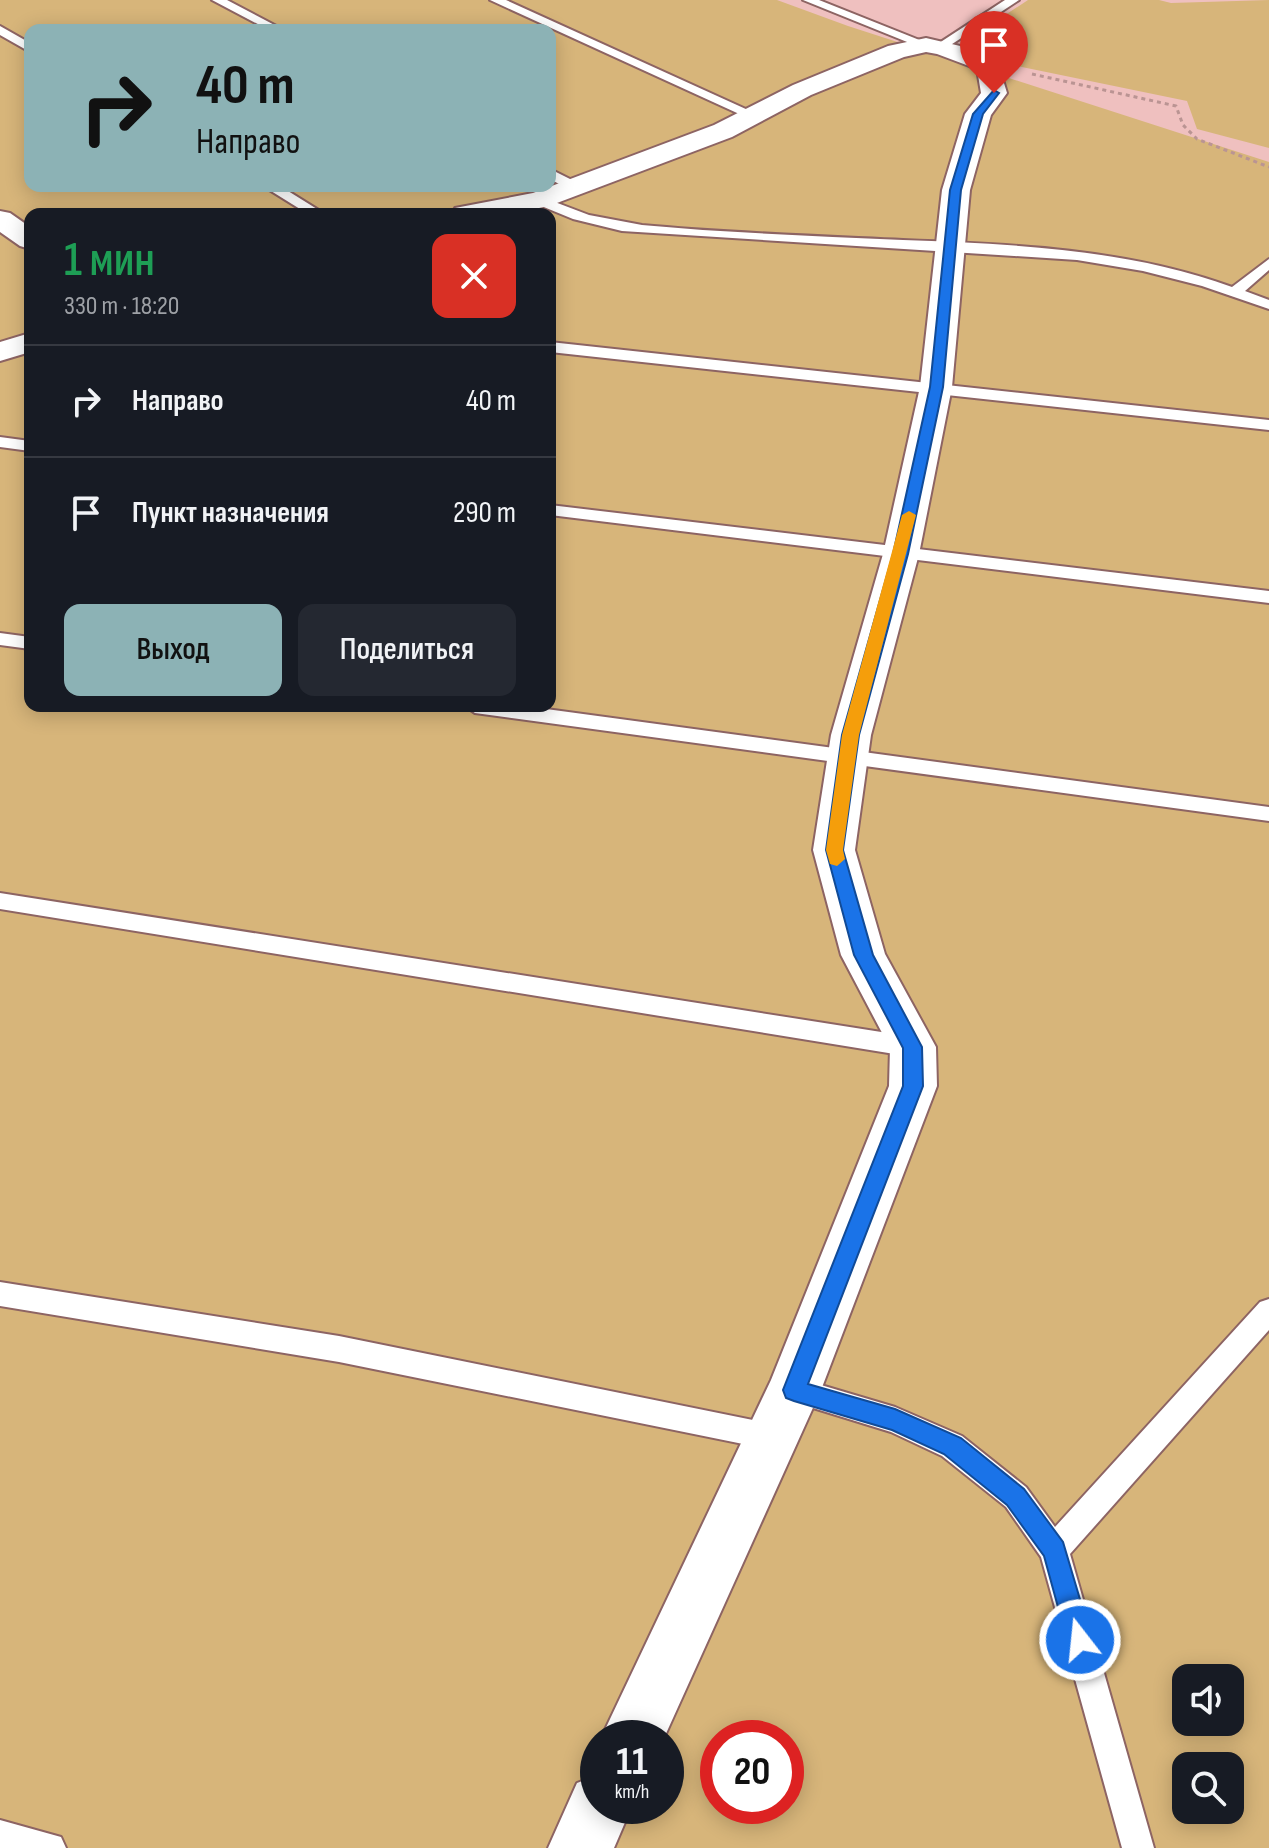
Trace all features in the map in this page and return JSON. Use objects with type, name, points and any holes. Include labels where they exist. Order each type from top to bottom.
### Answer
[{"type":"street","points":[[497,208],[539,200],[723,131],[802,90],[881,56],[932,46],[988,65],[994,93],[978,114],[956,190],[936,387],[901,554],[847,756],[834,850],[863,955],[913,1047],[913,1086],[794,1390],[640,1720]]},
{"type":"street","points":[[0,219],[24,236]]},
{"type":"street","points":[[0,352],[24,344]]},
{"type":"street","points":[[580,1848],[591,1824]]},
{"type":"lane","points":[[218,0],[266,24]]},
{"type":"lane","points":[[496,0],[550,24]]},
{"type":"lane","points":[[809,0],[932,46],[1013,0]]},
{"type":"lane","points":[[556,27],[753,115]]},
{"type":"lane","points":[[0,30],[24,44]]},
{"type":"lane","points":[[556,176],[575,187]]},
{"type":"lane","points":[[280,192],[308,208]]},
{"type":"lane","points":[[539,200],[585,219],[651,229],[833,244],[949,247],[1068,255],[1146,269],[1236,291],[1269,305]]},
{"type":"lane","points":[[1236,291],[1269,263]]},
{"type":"lane","points":[[556,348],[1269,425]]},
{"type":"lane","points":[[0,442],[24,445]]},
{"type":"lane","points":[[556,511],[1269,597]]},
{"type":"lane","points":[[0,639],[24,642]]},
{"type":"lane","points":[[520,712],[1269,814]]},
{"type":"lane","points":[[0,901],[913,1047]]},
{"type":"lane","points":[[0,1294],[339,1349],[773,1437]]},
{"type":"lane","points":[[1054,1550],[1269,1311]]},
{"type":"lane","points":[[794,1390],[895,1420],[952,1446],[1016,1497],[1054,1550],[1138,1848]]},
{"type":"lane","points":[[0,1836],[50,1848]]},
{"type":"path","points":[[988,65],[1176,106],[1183,125],[1197,139],[1269,167]]},
{"type":"shaded area","points":[[0,0],[777,0],[848,26],[1269,162],[1269,1848],[0,1848]]},
{"type":"shaded area","points":[[1028,0],[1159,0],[1171,3],[1269,0],[1269,148],[1197,129],[1187,101],[1017,66],[961,44]]},
{"type":"slow traffic","points":[[837,859],[834,850],[851,735],[909,515]]},
{"type":"route","points":[[994,93],[978,114],[956,190],[936,387],[901,554],[851,735],[834,850],[863,955],[913,1047],[913,1086],[794,1390],[895,1420],[952,1446],[1016,1497],[1054,1550],[1080,1640]]}]
